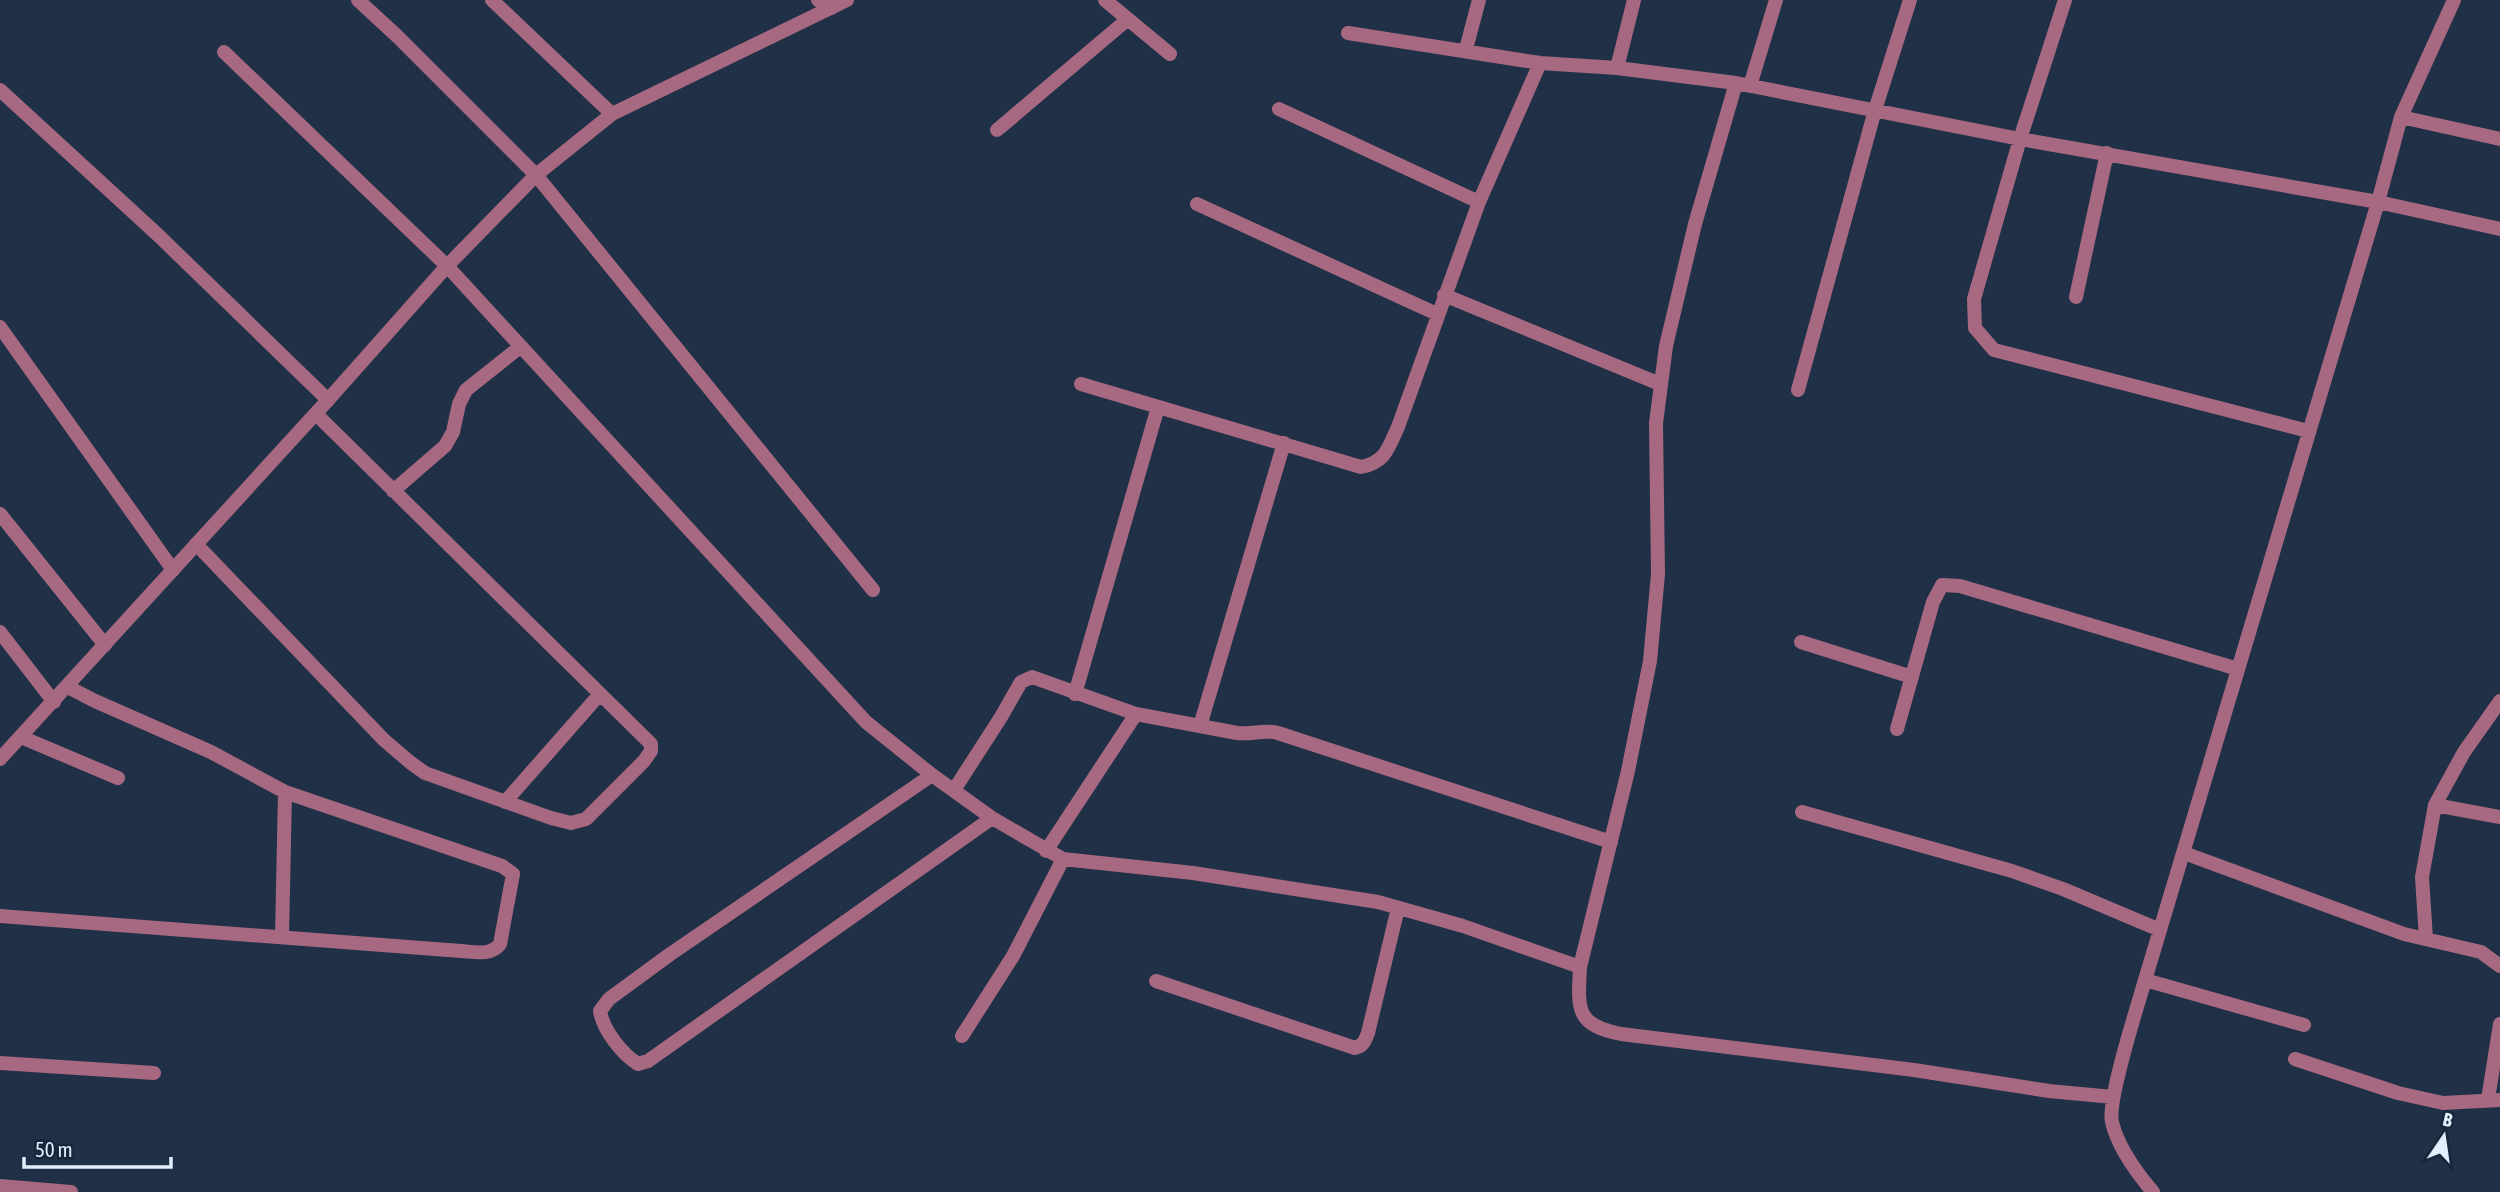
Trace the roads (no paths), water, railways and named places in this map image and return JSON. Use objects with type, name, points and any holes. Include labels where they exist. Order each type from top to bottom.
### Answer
[{"type":"street","points":[[358,0],[536,175],[873,590]]},
{"type":"street","points":[[492,0],[612,114]]},
{"type":"street","points":[[0,759],[316,414],[447,266],[536,175],[612,114],[824,4],[847,0]]},
{"type":"street","points":[[1105,0],[1170,54]]},
{"type":"street","points":[[1466,49],[1479,0]]},
{"type":"street","points":[[1617,68],[1634,0]]},
{"type":"street","points":[[1776,0],[1743,85],[1691,237],[1665,346],[1656,423],[1656,613],[1650,661],[1628,771],[1580,967],[1578,992],[1582,1012],[1588,1023],[1604,1031],[1914,1070],[2049,1091],[2113,1097]]},
{"type":"street","points":[[1798,390],[1875,110],[1910,0]]},
{"type":"street","points":[[2065,0],[2020,139],[1974,299],[1975,328],[1994,350],[2308,431]]},
{"type":"street","points":[[2153,1192],[2126,1157],[2111,1121],[2113,1097],[2145,980],[2378,202],[2401,117],[2454,0]]},
{"type":"street","points":[[997,130],[1128,19]]},
{"type":"street","points":[[1348,33],[1540,62],[1617,68],[1743,85],[2020,139],[2378,202],[2500,229]]},
{"type":"street","points":[[224,52],[447,266],[866,722],[932,775],[992,818],[1063,859],[1193,873],[1326,893],[1398,908],[1463,926],[1580,967]]},
{"type":"street","points":[[1081,384],[1361,467],[1374,464],[1385,455],[1398,426],[1479,202],[1540,62]]},
{"type":"street","points":[[0,90],[158,235],[328,400]]},
{"type":"street","points":[[1279,109],[1479,202]]},
{"type":"street","points":[[2401,117],[2500,139]]},
{"type":"street","points":[[2076,297],[2107,153]]},
{"type":"street","points":[[1197,204],[1437,314]]},
{"type":"street","points":[[1444,295],[1660,384]]},
{"type":"street","points":[[0,327],[173,570]]},
{"type":"street","points":[[393,491],[445,446],[453,432],[458,404],[466,390],[520,346]]},
{"type":"street","points":[[1075,694],[1158,407]]},
{"type":"street","points":[[196,544],[384,740],[425,773],[571,823],[586,819],[644,761],[651,751],[651,744],[316,414]]},
{"type":"street","points":[[1200,726],[1284,443]]},
{"type":"street","points":[[0,514],[104,646]]},
{"type":"street","points":[[1897,729],[1933,602],[1942,585],[1960,586],[2238,669]]},
{"type":"street","points":[[0,632],[54,702]]},
{"type":"street","points":[[1801,642],[1912,677]]},
{"type":"street","points":[[954,790],[1025,678],[1032,677],[1136,714],[1246,734],[1269,730],[1611,842]]},
{"type":"street","points":[[0,916],[489,952],[496,950],[500,944],[513,874],[502,866],[285,792],[211,752],[68,687]]},
{"type":"street","points":[[505,802],[600,694]]},
{"type":"street","points":[[2426,939],[2422,877],[2435,805],[2464,752],[2500,701]]},
{"type":"street","points":[[1046,851],[1136,714]]},
{"type":"street","points":[[21,737],[118,778]]},
{"type":"street","points":[[932,775],[609,999],[600,1011],[602,1022],[630,1058],[638,1063],[648,1060],[992,818]]},
{"type":"street","points":[[282,937],[285,792]]},
{"type":"street","points":[[2435,805],[2500,817]]},
{"type":"street","points":[[1802,812],[2012,872],[2063,889],[2160,930]]},
{"type":"street","points":[[2184,853],[2404,934],[2481,952],[2500,966]]},
{"type":"street","points":[[962,1036],[1013,956],[1063,859]]},
{"type":"street","points":[[1156,981],[1359,1047],[1368,1033],[1398,908]]},
{"type":"street","points":[[2145,980],[2304,1025]]},
{"type":"street","points":[[2295,1059],[2398,1093],[2442,1103],[2494,1100],[2500,1024]]},
{"type":"street","points":[[0,1063],[154,1073]]},
{"type":"street","points":[[0,1186],[71,1192]]}]
